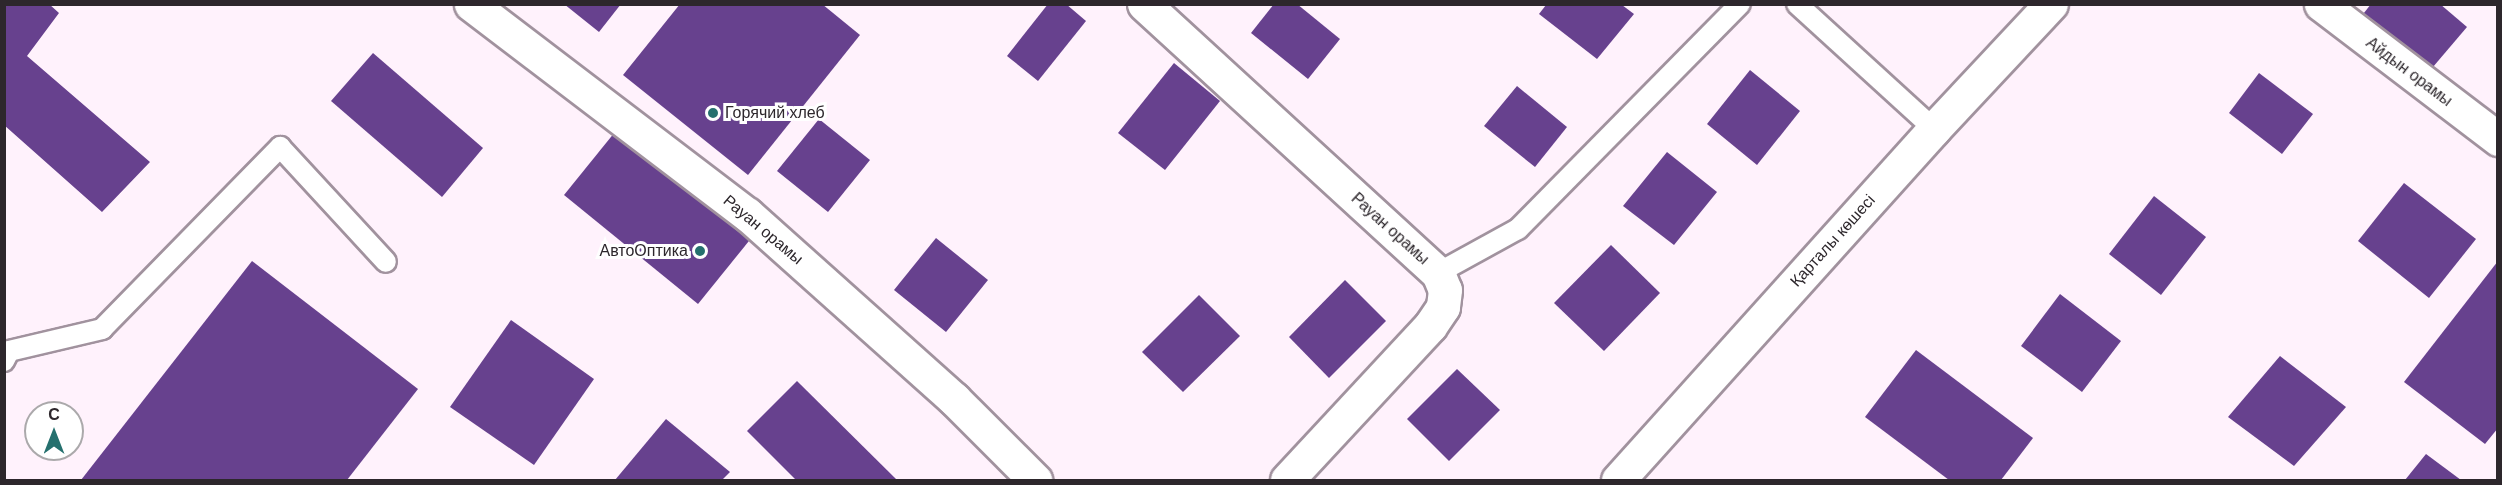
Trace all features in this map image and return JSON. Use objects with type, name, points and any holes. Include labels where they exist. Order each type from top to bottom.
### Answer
[{"type":"street","name":"Рауан орамы","points":[[471,4],[747,214],[954,399],[1035,480]]},
{"type":"street","name":"Рауан орамы","points":[[1144,4],[1438,273],[1445,290],[1444,299],[1430,326],[1287,480]]},
{"type":"street","name":"Қарталы көшесі","points":[[1618,480],[1934,129],[2051,4]]},
{"type":"street","name":"Айдын орамы","points":[[2321,4],[2498,139]]},
{"type":"lane","points":[[1438,273],[1518,229],[1740,4]]},
{"type":"lane","points":[[1797,4],[1934,129]]},
{"type":"lane","points":[[4,361],[9,351],[102,329],[280,147],[387,262]]},
{"type":"building","points":[[4,4],[49,4],[59,13],[27,56],[150,162],[102,212],[4,125]]},
{"type":"building","points":[[564,4],[621,4],[599,32]]},
{"type":"building","points":[[680,4],[822,4],[860,35],[748,175],[623,75]]},
{"type":"building","points":[[1048,4],[1066,4],[1086,21],[1038,81],[1007,56]]},
{"type":"building","points":[[1274,4],[1297,4],[1340,39],[1308,79],[1251,33]]},
{"type":"building","points":[[2371,4],[2440,4],[2467,27],[2427,74],[2360,18]]},
{"type":"building","points":[[1546,5],[1622,5],[1634,14],[1597,59],[1539,14]]},
{"type":"building","points":[[373,53],[483,148],[442,197],[331,101]]},
{"type":"building","points":[[1174,63],[1220,101],[1165,170],[1118,133]]},
{"type":"building","points":[[1750,70],[1800,111],[1757,165],[1707,124]]},
{"type":"building","points":[[2259,73],[2313,114],[2282,154],[2229,113]]},
{"type":"building","points":[[1517,86],[1567,127],[1535,167],[1484,126]]},
{"type":"building","points":[[819,119],[870,160],[828,212],[777,171]]},
{"type":"building","points":[[619,127],[753,236],[698,304],[564,195]]},
{"type":"building","points":[[1667,152],[1717,192],[1674,245],[1623,206]]},
{"type":"building","points":[[2404,183],[2476,239],[2429,298],[2358,241]]},
{"type":"building","points":[[2154,196],[2206,237],[2161,295],[2109,254]]},
{"type":"building","points":[[936,238],[988,280],[946,332],[894,290]]},
{"type":"building","points":[[1611,245],[1660,293],[1604,351],[1554,303]]},
{"type":"building","points":[[252,261],[418,389],[347,480],[81,480]]},
{"type":"building","points":[[2498,261],[2498,428],[2485,444],[2404,382]]},
{"type":"building","points":[[1345,280],[1386,321],[1329,378],[1289,337]]},
{"type":"building","points":[[2060,294],[2121,341],[2082,392],[2021,346]]},
{"type":"building","points":[[1199,295],[1240,336],[1183,392],[1142,352]]},
{"type":"building","points":[[511,320],[594,379],[534,465],[450,407]]},
{"type":"building","points":[[1916,350],[2033,438],[2001,480],[1949,480],[1865,417]]},
{"type":"building","points":[[2280,356],[2346,407],[2294,466],[2228,417]]},
{"type":"building","points":[[1457,369],[1500,410],[1449,461],[1407,419]]},
{"type":"building","points":[[797,381],[897,480],[796,480],[747,431]]},
{"type":"building","points":[[666,419],[730,472],[722,480],[615,480]]},
{"type":"building","points":[[2426,454],[2461,480],[2405,480]]},
{"type":"place","name":"Горячий хлеб","points":[[713,113]]},
{"type":"place","name":"АвтоОптика","points":[[700,251]]}]
